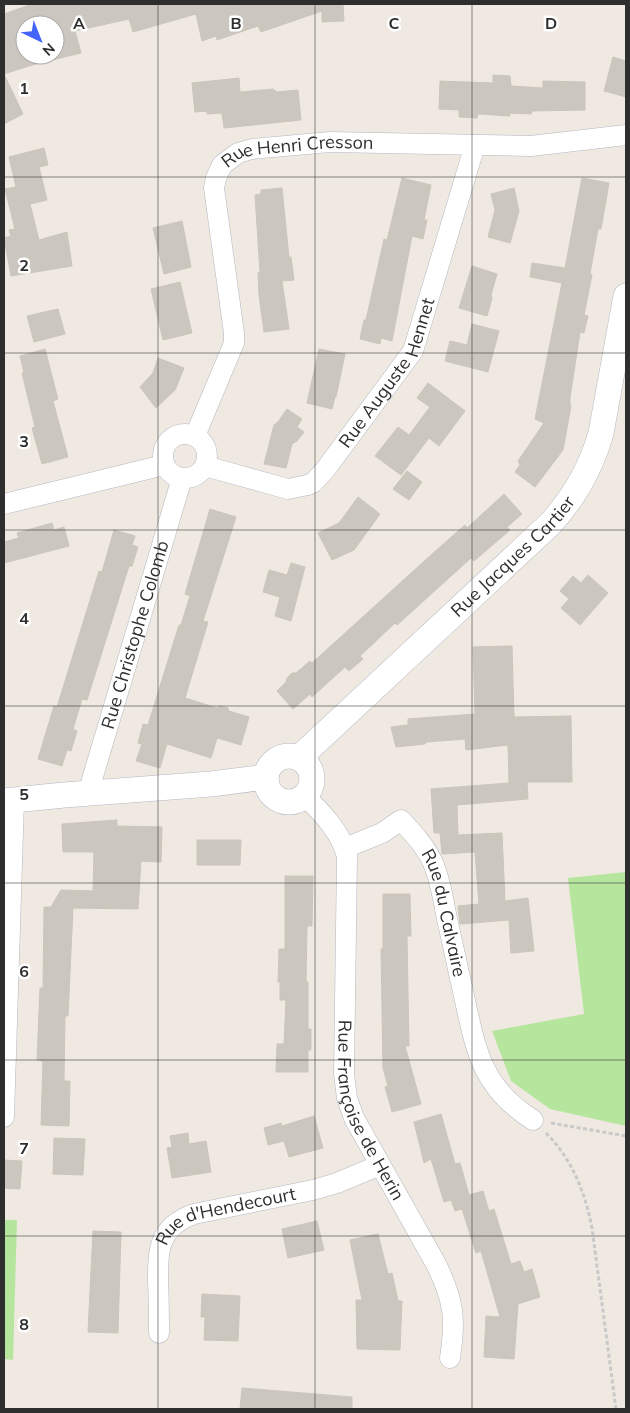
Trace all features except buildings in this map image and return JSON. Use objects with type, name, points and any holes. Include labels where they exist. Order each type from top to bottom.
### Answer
[{"type":"street","name":"Rue Henri Cresson","points":[[195,436],[234,343],[214,188],[222,165],[230,158],[245,151],[315,142],[540,146],[626,135]]},
{"type":"street","name":"Rue Auguste Hennet","points":[[204,466],[288,489],[308,485],[318,477],[413,350],[476,145]]},
{"type":"street","name":"Rue Jacques Cartier","points":[[299,758],[550,524],[570,501],[584,478],[597,448],[626,296]]},
{"type":"street","points":[[181,434],[195,436],[206,449],[207,458],[204,466],[195,476],[182,478],[171,474],[164,465],[163,451],[170,439],[181,434]]},
{"type":"street","points":[[4,504],[164,465]]},
{"type":"street","name":"Rue Christophe Colomb","points":[[88,793],[182,478]]},
{"type":"street","points":[[285,756],[299,758],[305,762],[312,776],[312,783],[305,796],[292,801],[279,799],[269,790],[266,777],[268,770],[278,759],[285,756]]},
{"type":"street","points":[[4,1117],[9,800],[211,784],[266,777]]},
{"type":"street","points":[[305,796],[332,825],[345,848]]},
{"type":"street","name":"Rue du Calvaire","points":[[345,848],[382,833],[402,820],[419,840],[433,862],[438,879],[468,1017],[480,1060],[492,1083],[503,1096],[518,1111],[533,1120]]},
{"type":"street","name":"Rue Françoise de Herin","points":[[345,848],[348,866],[345,1086],[354,1118],[436,1264],[446,1288],[453,1311],[454,1322],[450,1358]]},
{"type":"street","name":"Rue d'Hendecourt","points":[[159,1333],[158,1256],[163,1237],[176,1222],[194,1214],[325,1187],[380,1164]]},
{"type":"path","points":[[533,1120],[626,1136]]},
{"type":"path","points":[[533,1120],[562,1151],[574,1173],[588,1210],[616,1409]]},
{"type":"green space","points":[[626,872],[626,1126],[550,1109],[511,1081],[492,1031],[584,1014],[568,878]]},
{"type":"green space","points":[[4,1220],[17,1220],[13,1360],[4,1359]]}]
